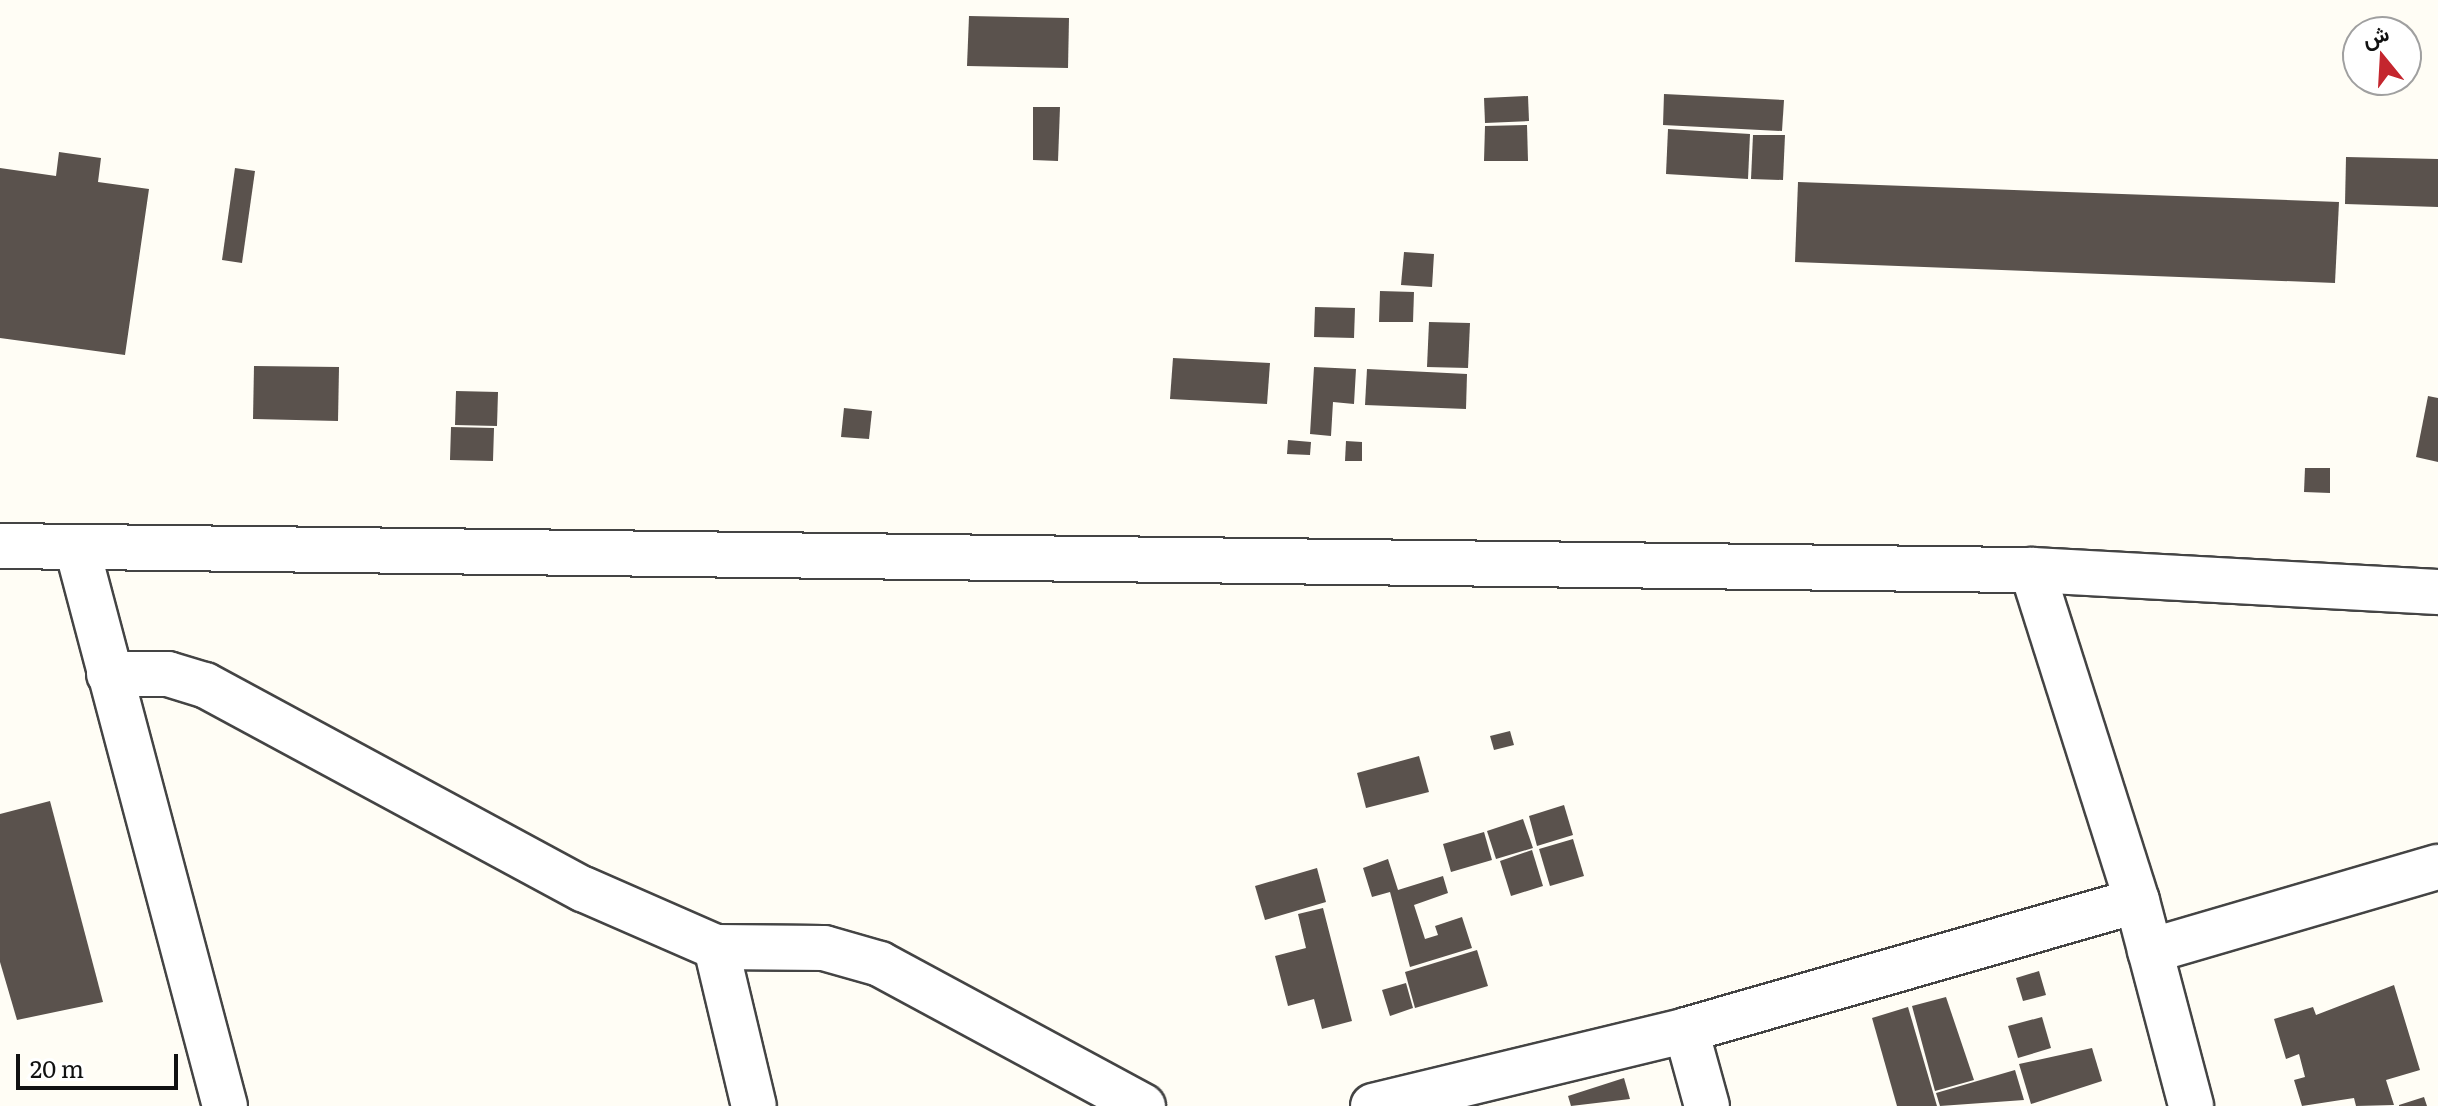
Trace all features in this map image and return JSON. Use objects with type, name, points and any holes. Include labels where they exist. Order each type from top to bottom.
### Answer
[{"type":"street","points":[[0,546],[2032,570],[2438,592]]},
{"type":"street","points":[[77,548],[225,1106]]},
{"type":"street","points":[[2032,570],[2137,901],[2191,1106]]},
{"type":"street","points":[[109,674],[168,674],[205,685],[583,889],[716,947],[824,948],[880,964],[1143,1106]]},
{"type":"street","points":[[2150,951],[2438,867]]},
{"type":"street","points":[[1373,1106],[1686,1030],[2137,901]]},
{"type":"street","points":[[716,947],[754,1106]]},
{"type":"street","points":[[1686,1030],[1707,1106]]},
{"type":"building","points":[[969,16],[1069,18],[1068,68],[967,66]]},
{"type":"building","points":[[1664,94],[1784,100],[1782,131],[1663,125]]},
{"type":"building","points":[[1528,96],[1529,121],[1485,123],[1484,98]]},
{"type":"building","points":[[1033,107],[1060,107],[1058,161],[1033,160]]},
{"type":"building","points":[[1527,125],[1528,161],[1484,161],[1485,126]]},
{"type":"building","points":[[1668,129],[1750,134],[1748,179],[1666,174]]},
{"type":"building","points":[[1753,135],[1785,135],[1783,180],[1751,179]]},
{"type":"building","points":[[59,152],[101,158],[98,182],[149,189],[125,355],[0,338],[0,168],[56,176]]},
{"type":"building","points":[[2346,157],[2438,159],[2438,207],[2345,204]]},
{"type":"building","points":[[235,168],[255,171],[242,263],[222,260]]},
{"type":"building","points":[[1798,182],[2339,202],[2335,283],[1795,262]]},
{"type":"building","points":[[1404,252],[1434,254],[1432,287],[1401,285]]},
{"type":"building","points":[[1380,291],[1414,292],[1413,322],[1379,322]]},
{"type":"building","points":[[1315,307],[1355,308],[1354,338],[1314,337]]},
{"type":"building","points":[[1429,322],[1470,323],[1468,368],[1427,367]]},
{"type":"building","points":[[1173,358],[1270,363],[1267,404],[1170,399]]},
{"type":"building","points":[[254,366],[339,367],[338,421],[253,419]]},
{"type":"building","points":[[1314,367],[1356,369],[1354,404],[1333,402],[1331,436],[1310,434]]},
{"type":"building","points":[[1367,369],[1467,374],[1466,409],[1365,405]]},
{"type":"building","points":[[456,391],[498,392],[497,426],[455,425]]},
{"type":"building","points":[[2428,396],[2438,398],[2438,462],[2416,457]]},
{"type":"building","points":[[844,408],[872,411],[869,439],[841,437]]},
{"type":"building","points":[[451,427],[494,428],[493,461],[450,460]]},
{"type":"building","points":[[1288,440],[1311,442],[1310,455],[1287,454]]},
{"type":"building","points":[[1346,441],[1362,442],[1362,461],[1345,461]]},
{"type":"building","points":[[2305,468],[2330,468],[2330,493],[2304,492]]},
{"type":"building","points":[[1510,731],[1514,745],[1494,750],[1490,736]]},
{"type":"building","points":[[1419,756],[1429,792],[1366,808],[1357,773]]},
{"type":"building","points":[[50,801],[103,1002],[17,1020],[0,962],[0,814]]},
{"type":"building","points":[[1564,805],[1573,835],[1537,846],[1529,816]]},
{"type":"building","points":[[1523,819],[1533,848],[1496,859],[1487,831]]},
{"type":"building","points":[[1484,832],[1492,860],[1451,872],[1443,844]]},
{"type":"building","points":[[1573,839],[1584,876],[1550,886],[1539,849]]},
{"type":"building","points":[[1532,850],[1543,886],[1511,896],[1500,861]]},
{"type":"building","points":[[1388,859],[1398,890],[1443,876],[1448,893],[1414,905],[1425,939],[1438,935],[1435,926],[1462,917],[1472,948],[1410,967],[1390,892],[1372,897],[1363,868]]},
{"type":"building","points":[[1317,868],[1326,902],[1265,920],[1255,886]]},
{"type":"building","points":[[1323,908],[1352,1021],[1322,1029],[1314,999],[1288,1006],[1275,956],[1306,948],[1298,914]]},
{"type":"building","points":[[1477,950],[1488,986],[1415,1008],[1405,972]]},
{"type":"building","points":[[2039,971],[2046,995],[2023,1001],[2016,978]]},
{"type":"building","points":[[1406,983],[1413,1008],[1390,1016],[1382,990]]},
{"type":"building","points":[[2394,985],[2420,1070],[2386,1080],[2394,1105],[2356,1106],[2354,1098],[2302,1106],[2294,1080],[2305,1077],[2299,1054],[2286,1059],[2274,1019],[2313,1007],[2316,1015]]},
{"type":"building","points":[[1946,997],[1974,1080],[1935,1091],[1912,1006]]},
{"type":"building","points":[[1908,1007],[1937,1106],[1897,1106],[1872,1018]]},
{"type":"building","points":[[2042,1017],[2051,1048],[2018,1058],[2008,1026]]},
{"type":"building","points":[[2092,1048],[2102,1081],[2031,1104],[2019,1064]]},
{"type":"building","points":[[2015,1070],[2024,1100],[1940,1106],[1936,1093]]},
{"type":"building","points":[[1624,1078],[1630,1099],[1571,1106],[1568,1096]]},
{"type":"building","points":[[2424,1097],[2427,1106],[2399,1106],[2399,1105]]}]
